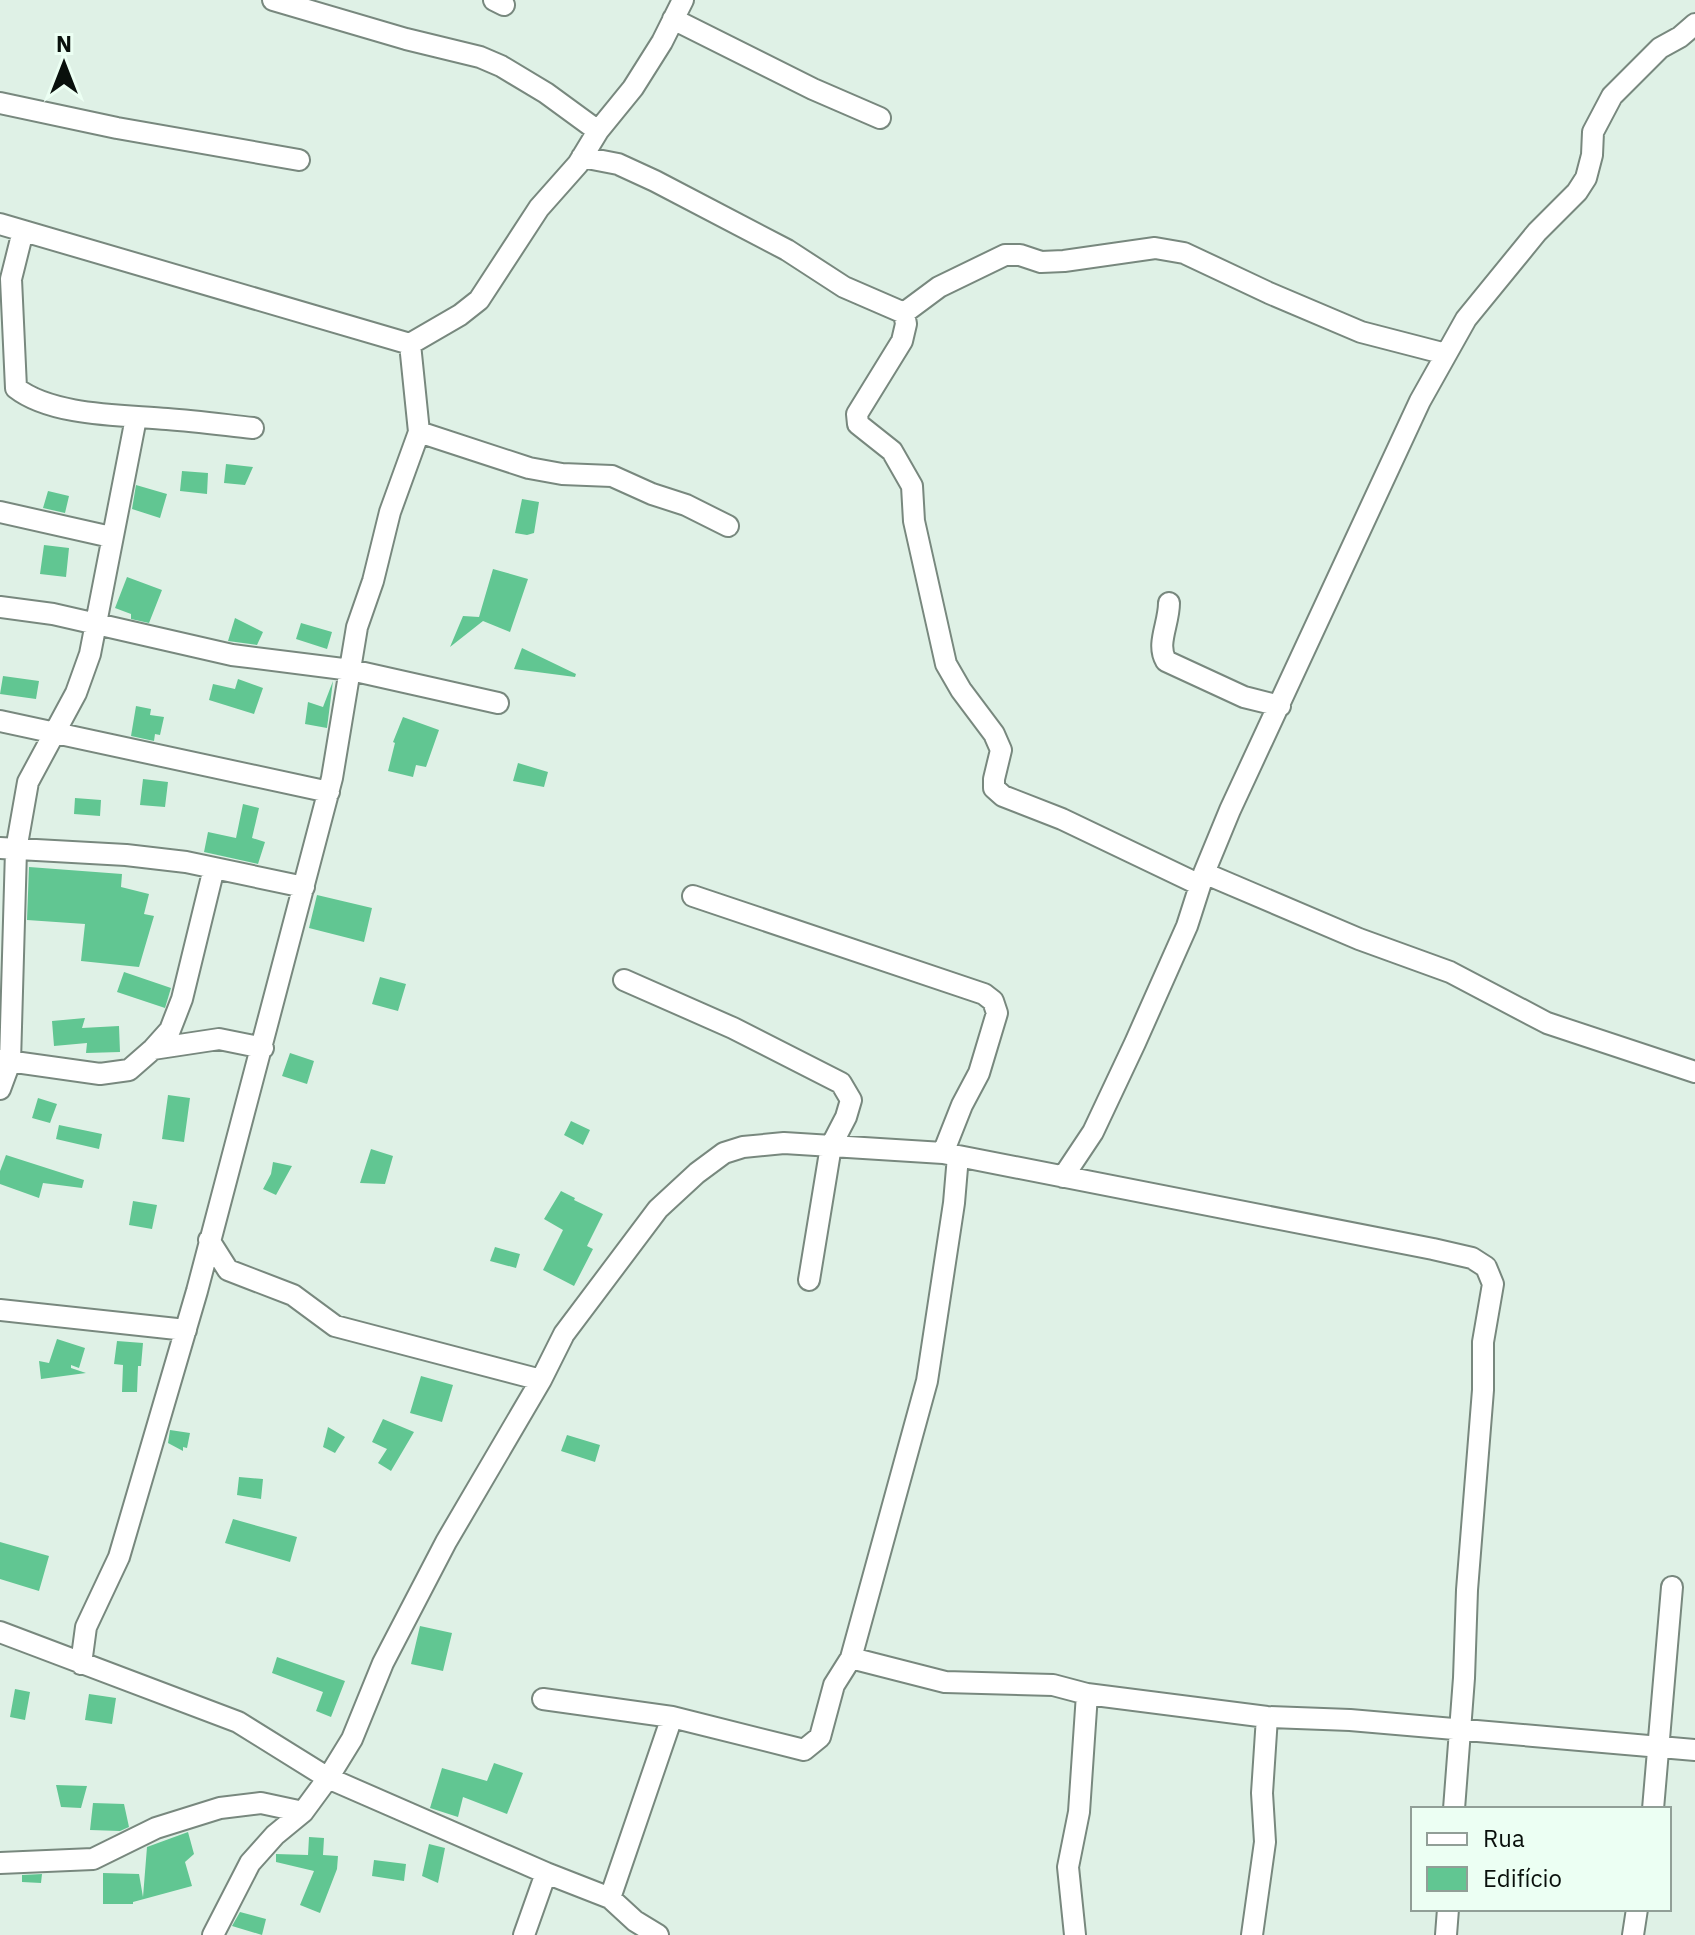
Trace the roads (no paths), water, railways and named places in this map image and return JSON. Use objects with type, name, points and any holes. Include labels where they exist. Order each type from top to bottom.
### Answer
[{"type":"street","points":[[273,0],[480,57],[546,93],[598,131]]},
{"type":"street","points":[[0,224],[410,344],[460,315],[479,300],[539,208],[582,157],[598,131],[633,88],[683,0]]},
{"type":"street","points":[[673,19],[801,83],[880,118]]},
{"type":"street","points":[[1063,1177],[1093,1132],[1129,1056],[1187,926],[1230,810],[1420,401],[1466,319],[1537,232],[1582,185],[1592,155],[1593,132],[1612,96],[1660,48],[1695,24]]},
{"type":"street","points":[[0,103],[117,128],[299,160]]},
{"type":"street","points":[[582,157],[618,164],[655,181],[787,250],[844,287],[904,313]]},
{"type":"street","points":[[23,231],[11,279],[16,388],[61,407],[136,418],[253,428]]},
{"type":"street","points":[[904,313],[939,287],[1005,255],[1020,255],[1041,262],[1064,261],[1155,248],[1184,253],[1361,332],[1446,354]]},
{"type":"street","points":[[904,313],[906,324],[902,341],[857,414],[858,424],[892,451],[912,486],[914,521],[946,664],[994,734],[1001,750],[994,788],[1003,796],[1202,879],[1450,972],[1547,1023],[1695,1072]]},
{"type":"street","points":[[81,1664],[86,1627],[119,1557],[197,1291],[329,792],[357,627],[373,581],[390,512],[419,432],[410,344]]},
{"type":"street","points":[[0,1089],[5,1061],[8,849],[28,782],[76,693],[90,654],[136,418]]},
{"type":"street","points":[[419,432],[529,468],[562,474],[612,476],[686,505],[728,526]]},
{"type":"street","points":[[0,512],[111,537]]},
{"type":"street","points":[[1169,603],[1169,621],[1162,639],[1161,653],[1166,661],[1244,697],[1280,706]]},
{"type":"street","points":[[0,607],[53,614],[232,655],[351,670],[498,703]]},
{"type":"street","points":[[0,721],[329,792]]},
{"type":"street","points":[[8,849],[126,855],[214,868],[304,887]]},
{"type":"street","points":[[5,1061],[100,1074],[129,1070],[153,1049],[170,1030],[182,999],[214,868]]},
{"type":"street","points":[[543,1699],[672,1717],[804,1750],[820,1737],[834,1685],[851,1658],[927,1381],[954,1203],[950,1155],[987,1051],[997,1013],[993,1001],[984,994],[693,896]]},
{"type":"street","points":[[624,980],[733,1028],[841,1083],[851,1100],[831,1146],[809,1280]]},
{"type":"street","points":[[153,1049],[219,1039],[263,1048]]},
{"type":"street","points":[[213,1935],[250,1863],[275,1835],[303,1812],[352,1739],[383,1663],[439,1555],[541,1380],[564,1334],[658,1209],[724,1153],[743,1147],[784,1143],[950,1155],[1433,1249],[1472,1258],[1486,1267],[1493,1284],[1483,1342],[1483,1390],[1454,1807]]},
{"type":"street","points":[[209,1240],[228,1270],[293,1295],[335,1326],[541,1380]]},
{"type":"street","points":[[197,1291],[228,1270]]},
{"type":"street","points":[[0,1310],[186,1330]]},
{"type":"street","points":[[1653,1807],[1661,1747],[1672,1587]]},
{"type":"street","points":[[0,1632],[238,1722],[328,1778],[610,1898],[635,1921],[658,1935]]},
{"type":"street","points":[[851,1658],[945,1682],[1053,1685],[1087,1694],[1267,1717],[1350,1720],[1695,1750]]},
{"type":"street","points":[[1075,1935],[1068,1867],[1079,1812],[1087,1694]]},
{"type":"street","points":[[610,1898],[672,1717]]},
{"type":"street","points":[[1252,1935],[1265,1842],[1262,1793],[1267,1717]]},
{"type":"street","points":[[0,1863],[93,1859],[156,1828],[220,1808],[261,1803],[303,1812]]},
{"type":"street","points":[[524,1935],[546,1873]]},
{"type":"street","points":[[1446,1935],[1448,1911]]},
{"type":"street","points":[[1633,1935],[1637,1911]]}]
